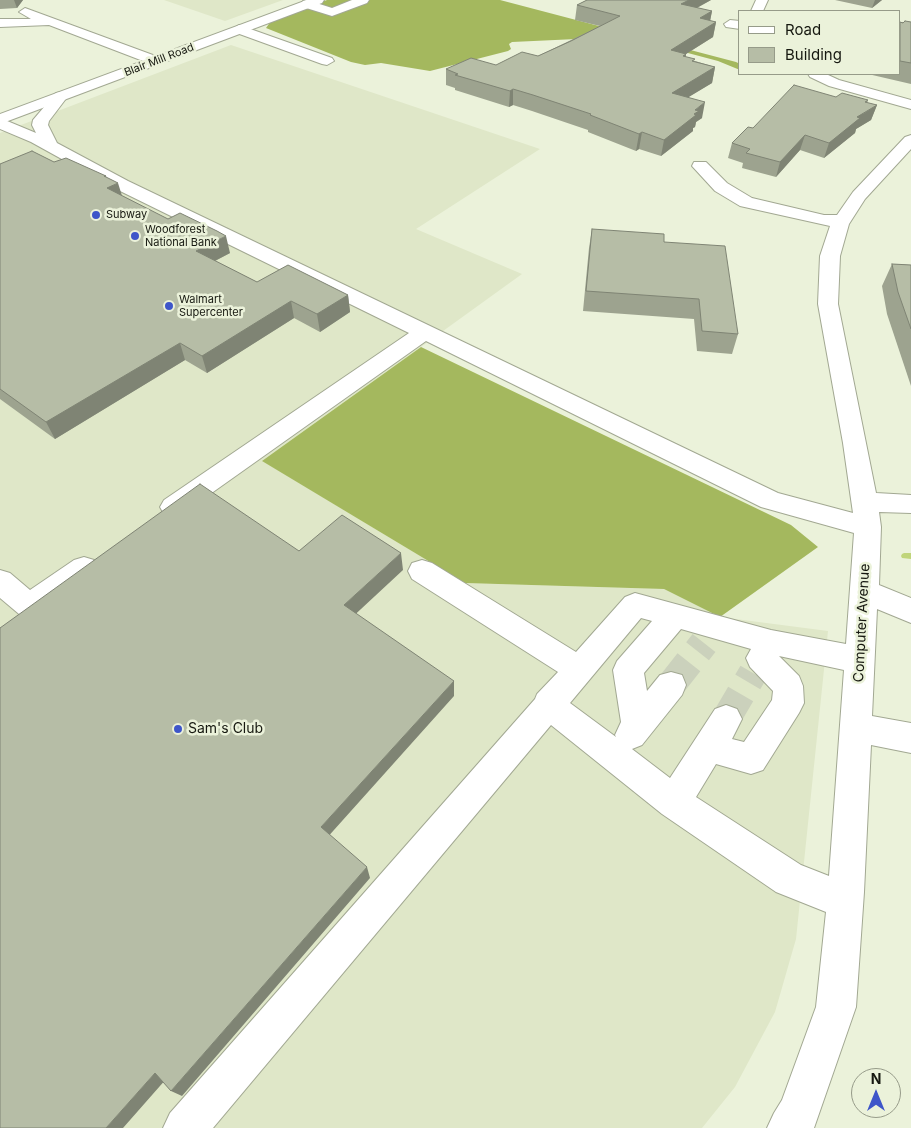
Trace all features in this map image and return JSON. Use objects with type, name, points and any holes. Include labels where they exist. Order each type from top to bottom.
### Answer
[{"type":"street","points":[[313,2],[332,12],[364,0]]},
{"type":"street","name":"Blair Mill Road","points":[[0,121],[61,96],[313,2]]},
{"type":"street","points":[[25,12],[156,61]]},
{"type":"street","points":[[0,23],[53,22]]},
{"type":"street","points":[[240,30],[327,61]]},
{"type":"street","points":[[817,75],[834,83],[911,105]]},
{"type":"street","points":[[894,101],[908,89]]},
{"type":"street","points":[[50,146],[40,125],[40,120],[61,96]]},
{"type":"street","points":[[0,121],[122,185],[770,500],[866,514],[911,504]]},
{"type":"street","points":[[0,138],[50,146]]},
{"type":"street","name":"Computer Avenue","points":[[789,1128],[799,1113],[836,1007],[845,901],[864,591],[866,514],[856,443],[828,304],[830,256],[846,225],[891,174],[911,140]]},
{"type":"street","points":[[700,166],[721,188],[746,202],[846,225]]},
{"type":"street","points":[[150,522],[426,332]]},
{"type":"street","points":[[0,580],[29,606],[102,556]]},
{"type":"street","points":[[422,571],[578,669]]},
{"type":"street","points":[[864,591],[911,611]]},
{"type":"street","points":[[185,1128],[635,605],[675,616],[762,658],[788,686],[788,703],[751,759],[707,747]]},
{"type":"street","points":[[638,726],[628,670],[675,616]]},
{"type":"street","points":[[762,658],[860,660]]},
{"type":"street","points":[[614,755],[671,685]]},
{"type":"street","points":[[548,704],[674,802],[789,879],[845,901]]},
{"type":"street","points":[[674,802],[726,719]]},
{"type":"street","points":[[856,727],[911,738]]},
{"type":"shaded area","points":[[164,0],[283,0],[225,21]]},
{"type":"shaded area","points":[[231,45],[540,149],[416,229],[522,274],[263,461],[465,583],[664,589],[720,617],[828,631],[796,939],[775,1012],[735,1087],[702,1128],[0,1128],[0,133]]},
{"type":"green space","points":[[327,0],[500,0],[736,62],[738,63],[738,69],[718,61],[654,44],[598,38],[512,42],[509,44],[511,49],[508,51],[430,71],[381,63],[365,65],[351,62],[266,28],[271,21]]},
{"type":"green space","points":[[421,347],[791,525],[818,547],[720,617],[664,589],[465,583],[262,461]]},
{"type":"building","points":[[587,0],[689,0],[681,4],[712,11],[700,18],[716,22],[671,50],[686,54],[683,56],[695,59],[692,61],[715,67],[672,93],[705,102],[695,110],[699,111],[694,114],[696,115],[664,140],[642,132],[639,134],[591,114],[533,95],[513,89],[510,91],[455,75],[458,74],[446,69],[471,58],[496,65],[522,52],[538,56],[620,16],[577,5]]},
{"type":"building","points":[[905,21],[911,22],[911,63],[901,61],[901,22]]},
{"type":"building","points":[[794,85],[836,97],[842,93],[868,100],[865,102],[877,105],[857,117],[860,118],[829,143],[805,135],[780,162],[746,153],[750,149],[732,143],[748,127],[753,128]]},
{"type":"building","name":"Walmart Supercenter","points":[[32,151],[54,162],[66,158],[106,176],[104,176],[118,183],[107,188],[168,219],[180,213],[226,236],[196,251],[257,282],[288,265],[348,295],[317,314],[291,301],[202,356],[180,343],[46,422],[0,389],[0,164]]},
{"type":"building","points":[[592,229],[664,234],[664,242],[725,246],[738,334],[702,331],[699,299],[586,291]]},
{"type":"building","points":[[892,264],[911,265],[911,329],[898,292]]},
{"type":"building","points":[[200,484],[299,551],[342,515],[401,553],[344,605],[454,681],[321,827],[367,867],[171,1091],[155,1073],[106,1128],[0,1128],[0,628]]},
{"type":"waterway","points":[[904,556],[911,556]]},
{"type":"tunnel","points":[[671,685],[704,643]]},
{"type":"tunnel","points":[[726,719],[753,673]]},
{"type":"place","name":"Subway","points":[[96,215]]},
{"type":"place","name":"Woodforest National Bank","points":[[135,236]]},
{"type":"place","name":"Walmart Supercenter","points":[[169,306]]},
{"type":"place","name":"Sam's Club","points":[[178,729]]}]
